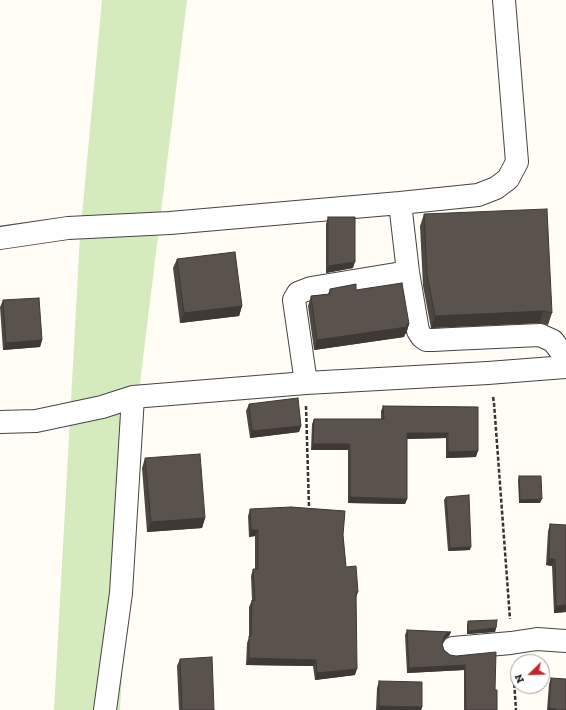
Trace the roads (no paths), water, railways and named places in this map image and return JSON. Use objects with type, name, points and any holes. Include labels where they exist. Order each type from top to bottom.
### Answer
[{"type":"street","points":[[0,238],[68,228],[170,223],[400,204],[478,195],[496,188],[508,179],[517,162],[504,0]]},
{"type":"street","points":[[400,204],[408,272],[418,331],[422,337],[426,340],[433,340],[540,335],[553,341],[562,353],[566,362]]},
{"type":"street","points":[[306,383],[294,300],[298,293],[311,288],[408,272]]},
{"type":"street","points":[[0,422],[36,421],[102,408],[133,397],[306,383],[566,367]]},
{"type":"street","points":[[105,710],[121,592],[133,397]]},
{"type":"street","points":[[453,648],[537,640],[566,641]]}]
